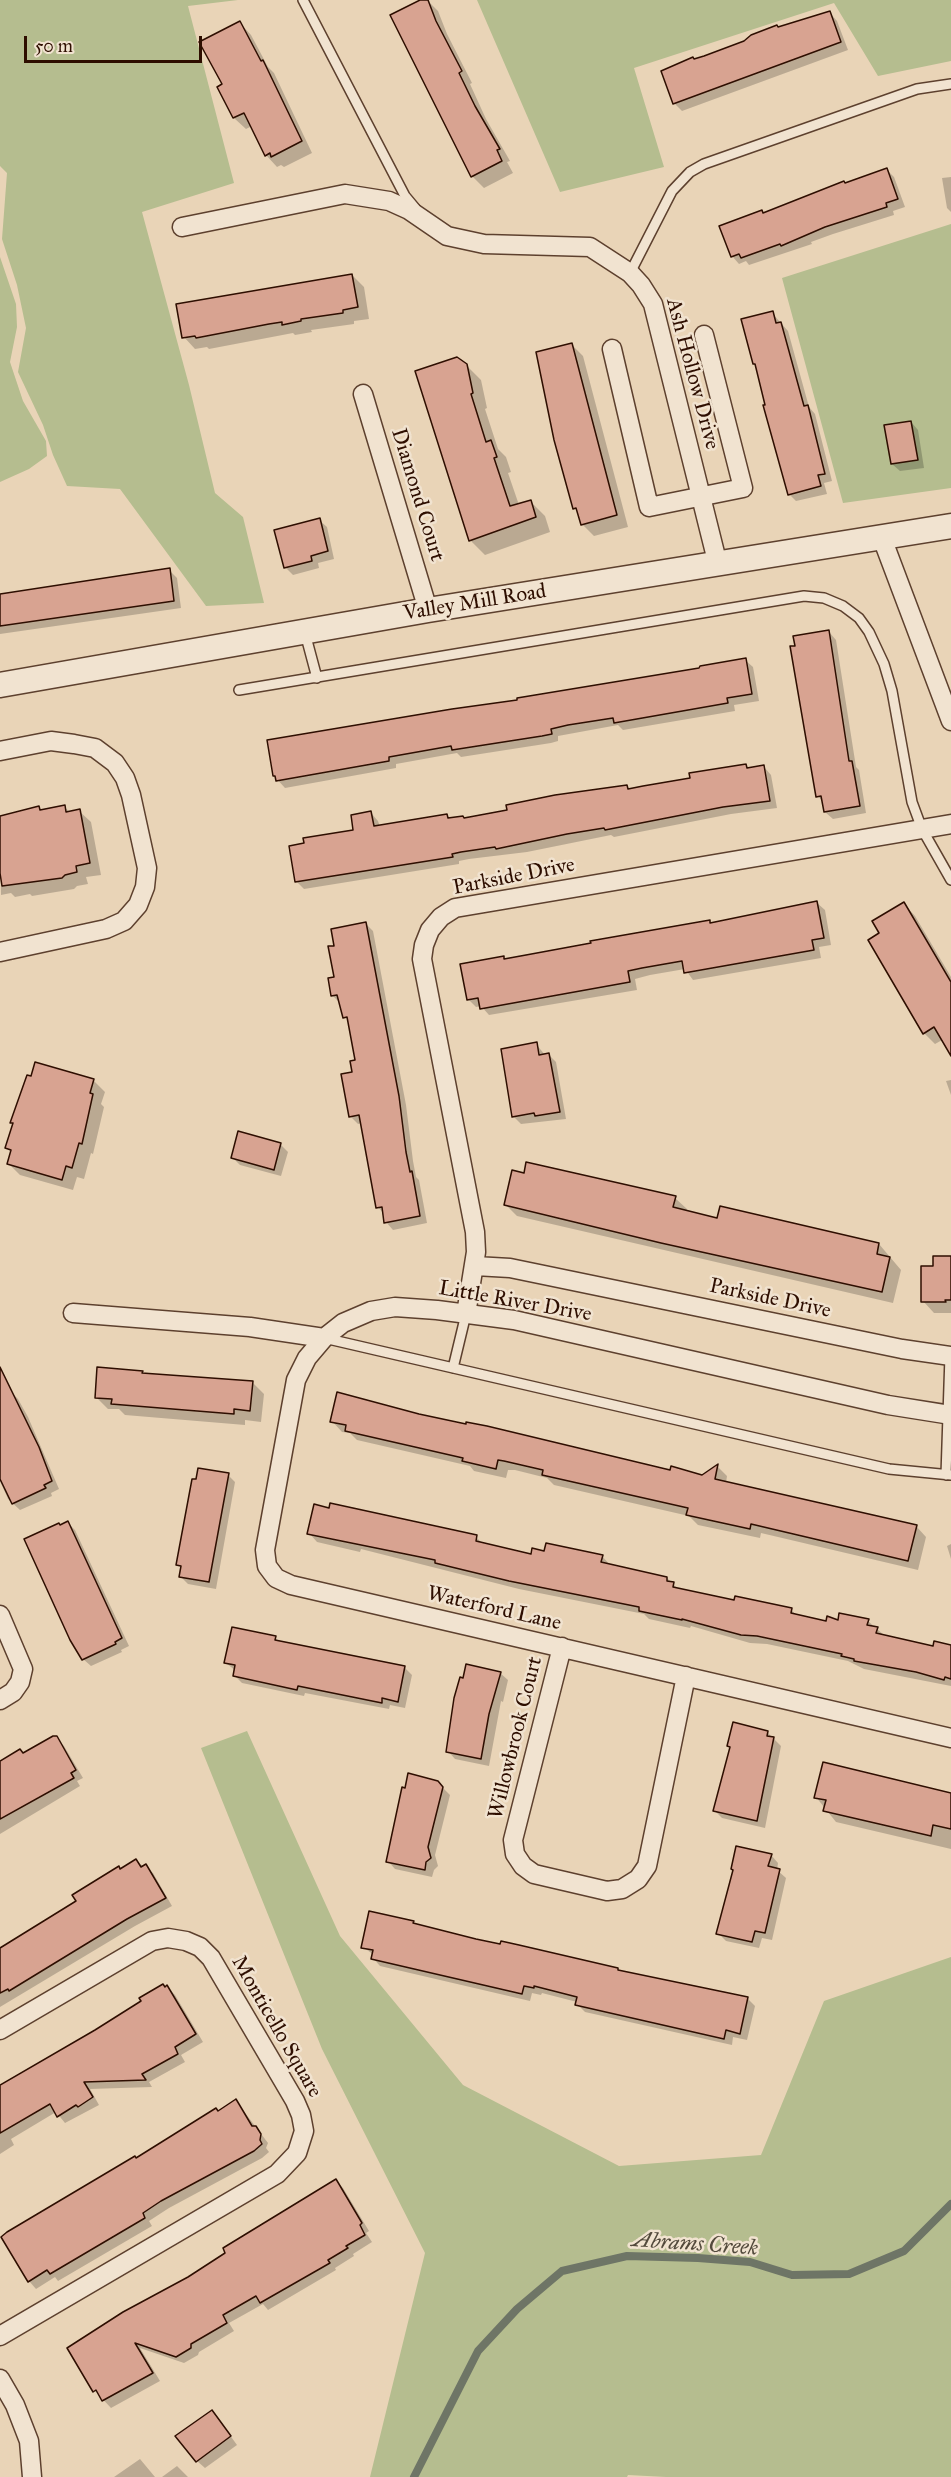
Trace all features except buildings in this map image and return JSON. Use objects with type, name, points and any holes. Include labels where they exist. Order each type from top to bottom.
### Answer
[{"type":"street","name":"Ash Hollow Drive","points":[[182,227],[345,194],[389,201],[424,219],[447,236],[484,244],[590,247],[630,273],[653,304],[718,565]]},
{"type":"street","points":[[612,349],[649,507],[743,488],[705,335]]},
{"type":"street","name":"Diamond Court","points":[[363,394],[428,610]]},
{"type":"street","name":"Valley Mill Road","points":[[0,685],[428,610],[951,526]]},
{"type":"street","points":[[882,538],[951,721]]},
{"type":"street","points":[[0,751],[51,741],[95,748],[115,763],[125,778],[131,795],[147,868],[145,887],[138,905],[124,921],[106,929],[0,952]]},
{"type":"street","name":"Parkside Drive","points":[[466,1314],[475,1266],[475,1232],[422,959],[423,945],[430,930],[441,917],[455,908],[951,824]]},
{"type":"street","name":"Parkside Drive","points":[[475,1266],[510,1268],[892,1347],[951,1356]]},
{"type":"street","name":"Little River Drive","points":[[324,1338],[343,1323],[371,1311],[395,1307],[466,1314],[514,1320],[888,1405],[949,1415]]},
{"type":"street","points":[[73,1313],[250,1327],[324,1338]]},
{"type":"street","name":"Waterford Lane","points":[[324,1338],[307,1358],[296,1380],[265,1550],[267,1566],[276,1578],[291,1585],[951,1738]]},
{"type":"street","points":[[0,1616],[23,1669],[17,1687],[0,1700]]},
{"type":"street","name":"Willowbrook Court","points":[[562,1647],[513,1840],[515,1854],[523,1866],[534,1874],[596,1889],[607,1891],[622,1889],[638,1879],[647,1866],[686,1676]]},
{"type":"street","name":"Monticello Square","points":[[0,2030],[152,1941],[168,1938],[186,1941],[200,1947],[211,1958],[295,2101],[304,2131],[297,2153],[277,2174],[0,2336]]},
{"type":"street","points":[[0,2379],[15,2405],[29,2441],[32,2477]]},
{"type":"lane","points":[[303,0],[396,173],[405,196],[424,219]]},
{"type":"lane","points":[[630,273],[672,191],[690,172],[704,164],[917,89],[951,84]]},
{"type":"lane","points":[[239,690],[804,596],[824,598],[843,606],[859,618],[869,632],[884,664],[892,691],[912,802],[922,829],[951,880]]},
{"type":"lane","points":[[304,631],[317,678]]},
{"type":"lane","points":[[453,1368],[466,1314]]},
{"type":"lane","points":[[324,1338],[889,1469],[949,1475],[951,1356]]},
{"type":"green space","points":[[0,0],[238,0],[188,6],[234,183],[142,212],[189,385],[215,493],[243,517],[264,603],[206,606],[120,489],[67,486],[53,455],[43,425],[18,372],[26,328],[17,285],[2,239],[7,173],[0,166]]},
{"type":"green space","points":[[477,0],[951,0],[951,61],[878,76],[834,3],[634,68],[664,167],[560,192]]},
{"type":"green space","points":[[951,224],[951,488],[843,503],[782,278]]},
{"type":"green space","points":[[0,257],[16,304],[17,327],[10,362],[23,401],[46,441],[47,456],[29,469],[0,482]]},
{"type":"green space","points":[[247,1731],[340,1936],[463,2085],[619,2166],[761,2155],[824,2001],[951,1957],[951,2477],[628,2475],[627,2477],[370,2477],[425,2253],[322,2049],[201,1748]]},
{"type":"waterway","name":"Abrams Creek","points":[[414,2477],[478,2351],[517,2309],[562,2271],[627,2256],[750,2262],[792,2275],[849,2274],[904,2251],[951,2204]]}]
